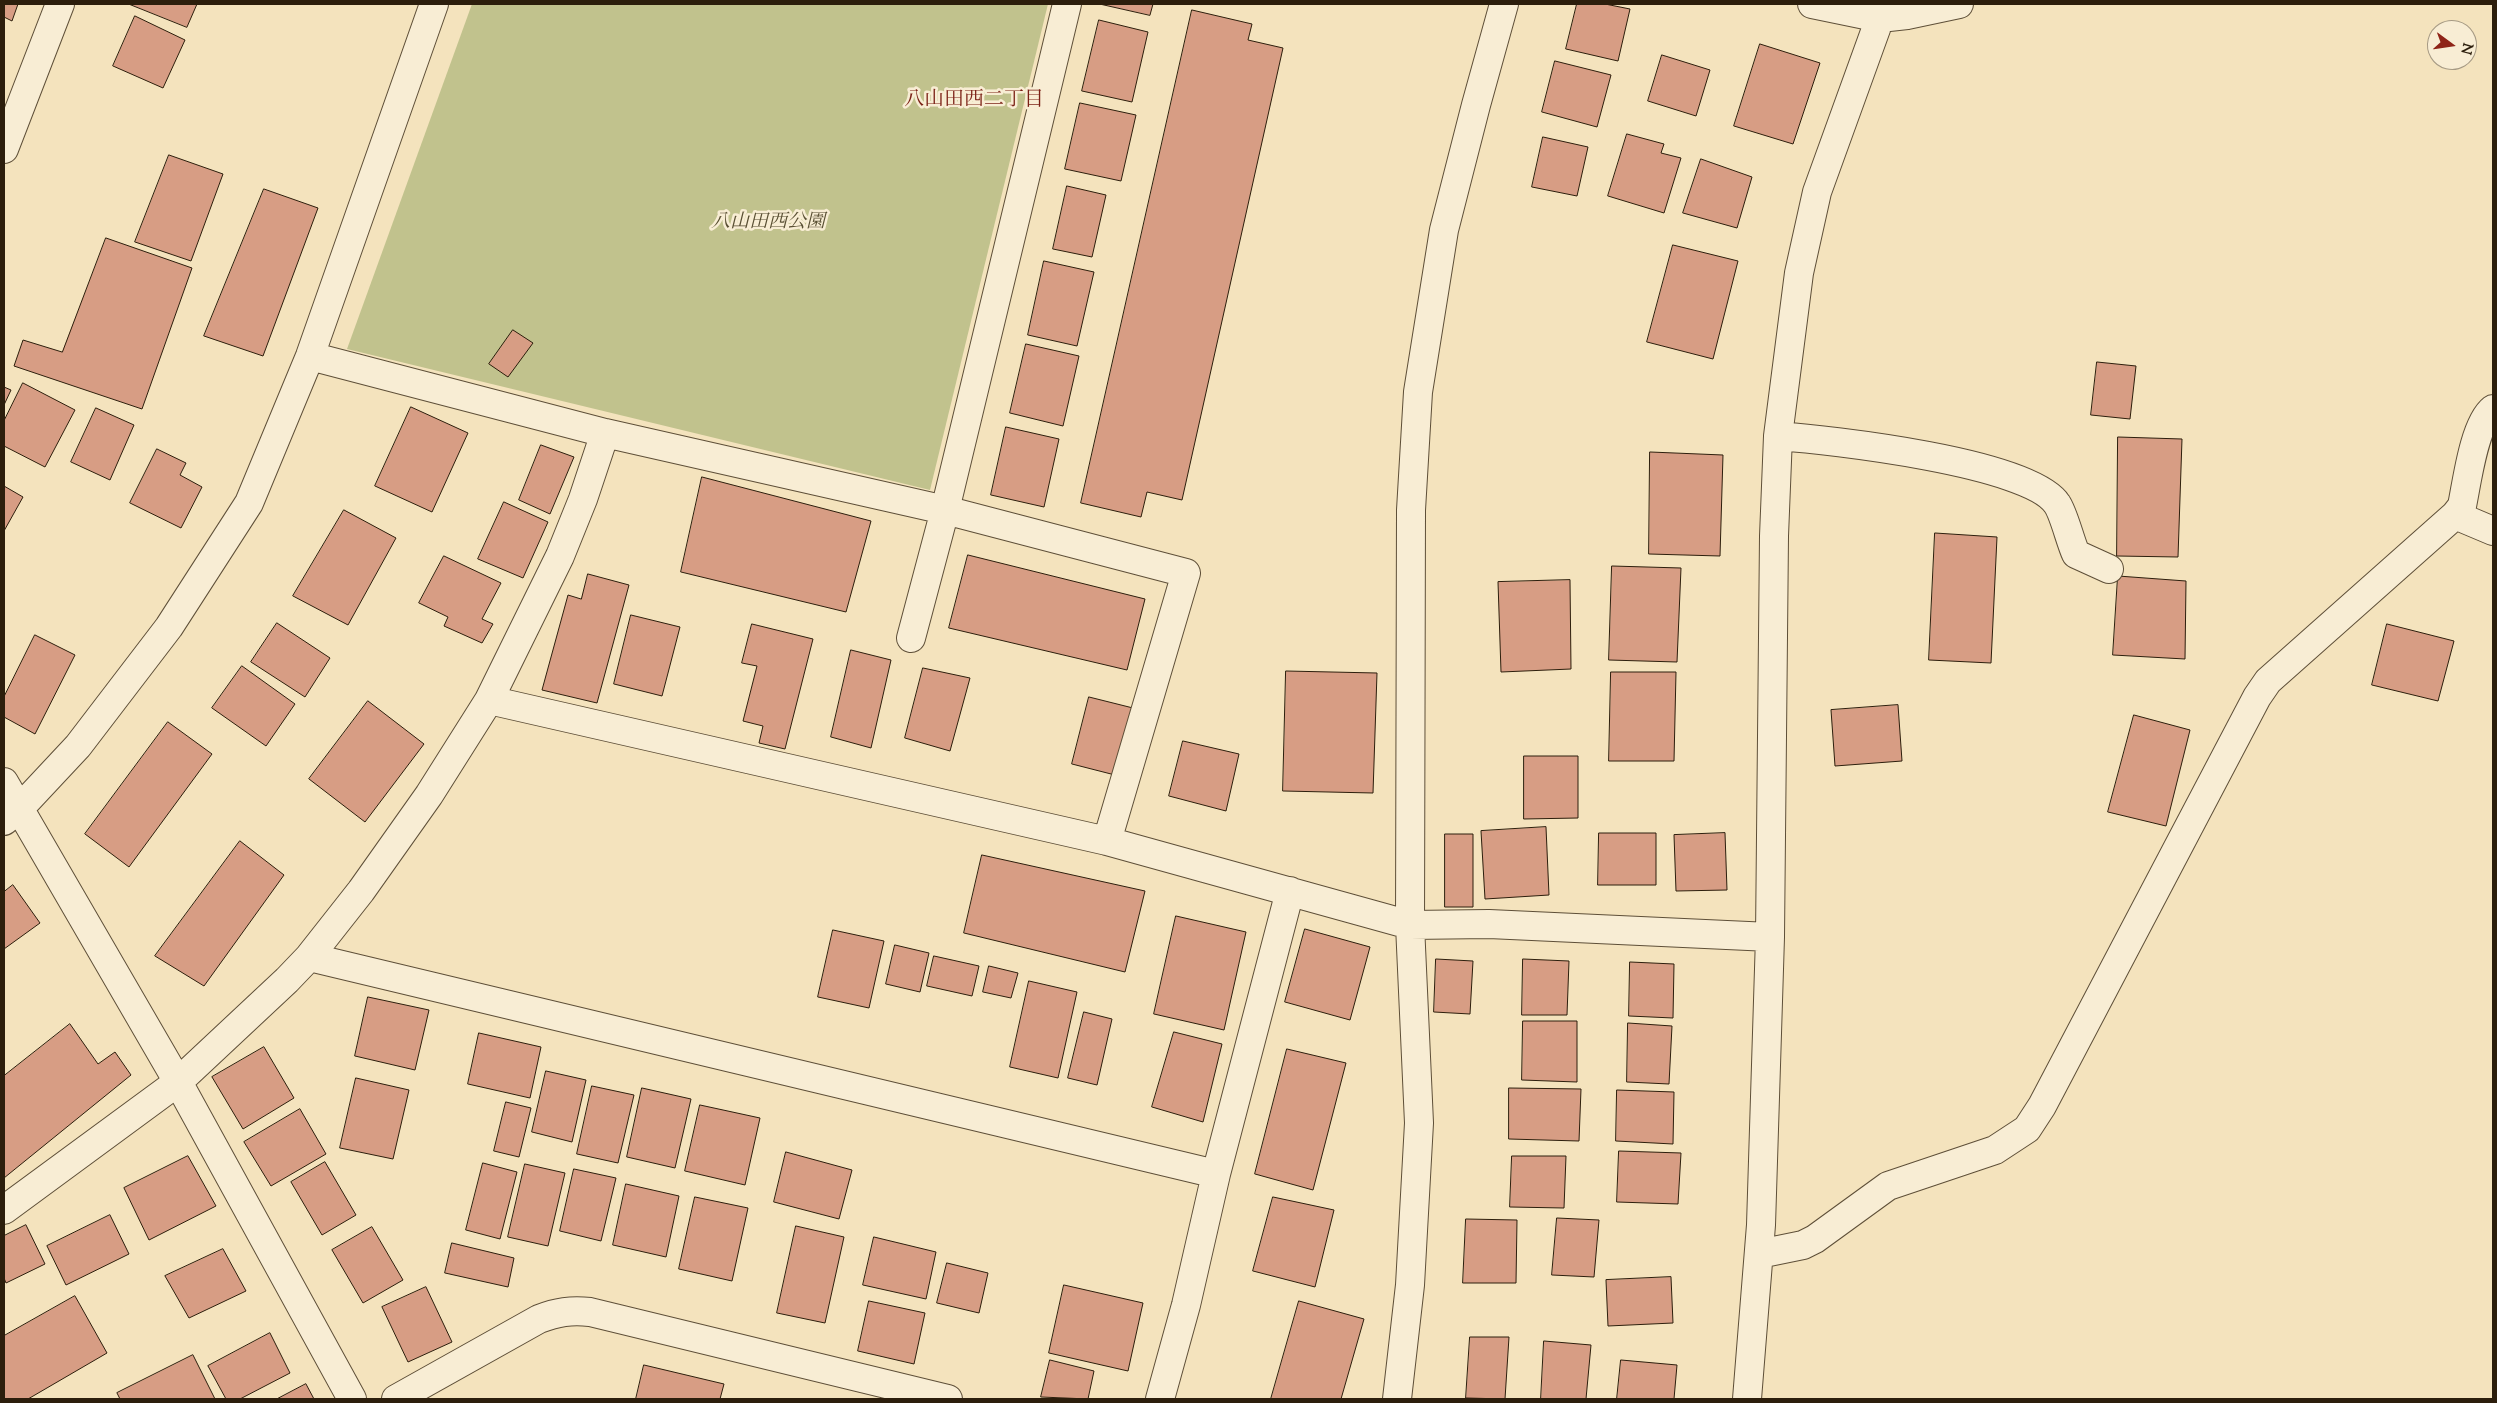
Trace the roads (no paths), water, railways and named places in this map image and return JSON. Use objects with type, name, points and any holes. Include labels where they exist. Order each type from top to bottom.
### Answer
[{"type":"street","points":[[4,149],[60,4]]},
{"type":"street","points":[[12,815],[78,746],[169,627],[248,503],[310,356],[434,4]]},
{"type":"street","points":[[911,638],[945,510],[1067,4]]},
{"type":"street","points":[[1397,1399],[1410,1285],[1419,1123],[1410,925],[1411,510],[1418,392],[1444,230],[1504,4]]},
{"type":"street","points":[[1812,4],[1907,15],[1959,4]]},
{"type":"street","points":[[1747,1399],[1759,1254],[1770,937],[1774,536],[1778,436],[1799,272],[1817,192],[1882,11]]},
{"type":"street","points":[[310,356],[605,433],[945,510],[1186,573],[1107,841]]},
{"type":"street","points":[[1759,1254],[1803,1245],[1844,1219],[1859,1205],[1888,1186],[1995,1150],[2027,1129],[2042,1106],[2246,716],[2268,681],[2455,515],[2462,506],[2480,431],[2488,413],[2493,409]]},
{"type":"street","points":[[4,1210],[178,1082],[309,957],[361,891],[417,811],[489,700],[560,556],[583,499],[605,433]]},
{"type":"street","points":[[1778,436],[1849,442],[1934,458],[2004,474],[2033,484],[2057,504],[2076,554],[2109,569]]},
{"type":"street","points":[[2455,515],[2493,530]]},
{"type":"street","points":[[489,700],[1107,841],[1410,925],[1489,924],[1770,937]]},
{"type":"street","points":[[4,782],[12,815],[178,1082],[352,1399]]},
{"type":"street","points":[[1160,1399],[1186,1305],[1216,1174],[1290,891]]},
{"type":"street","points":[[309,957],[1216,1174]]},
{"type":"street","points":[[396,1399],[539,1319],[558,1311],[574,1310],[590,1312],[948,1399]]},
{"type":"district","name":"八山田西二丁目","points":[[974,102]]},
{"type":"park label","name":"八山田西公園","points":[[768,224]]}]
